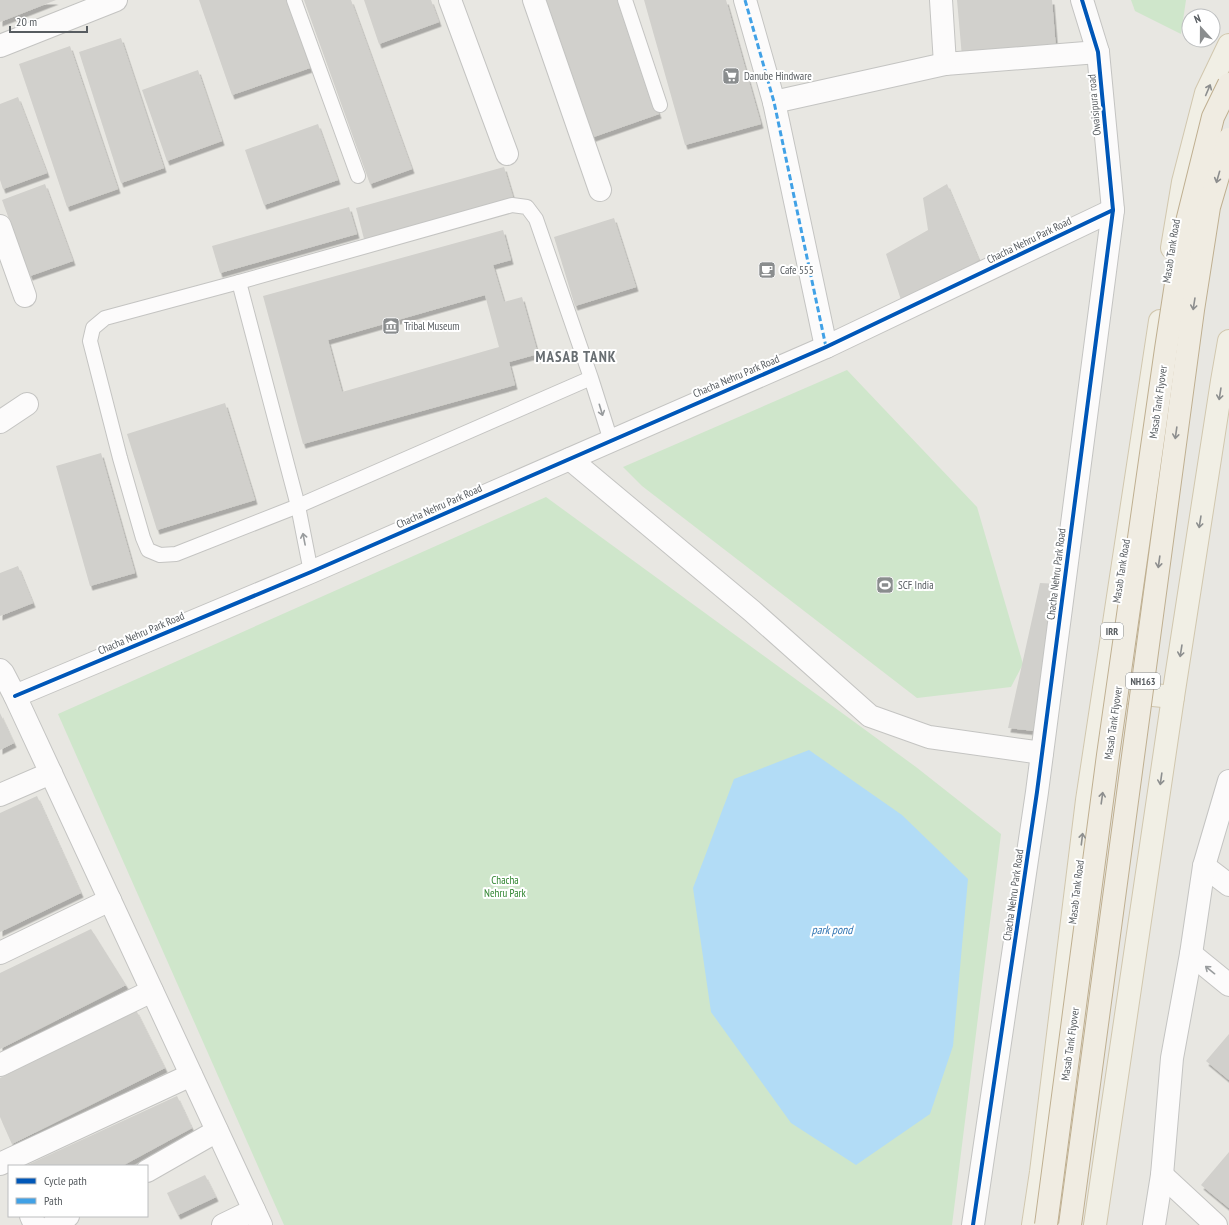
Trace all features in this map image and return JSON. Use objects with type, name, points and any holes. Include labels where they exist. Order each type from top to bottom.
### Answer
[{"type":"highway","name":"Masab Tank Flyover","points":[[1046,1225],[1107,763],[1182,246],[1213,117],[1229,84]]},
{"type":"highway","name":"Masab Tank Flyover","points":[[1070,1225],[1192,310],[1209,207],[1229,139]]},
{"type":"main road","name":"Masab Tank Road","points":[[1033,1225],[1041,1172],[1087,800],[1152,366],[1183,182],[1206,93],[1229,45]]},
{"type":"main road","points":[[1095,1225],[1229,341]]},
{"type":"main road","points":[[1104,690],[1174,697]]},
{"type":"street","points":[[0,46],[116,0]]},
{"type":"street","points":[[450,0],[507,154]]},
{"type":"street","points":[[534,0],[600,190]]},
{"type":"street","points":[[745,0],[774,102],[826,347]]},
{"type":"street","points":[[940,0],[946,64]]},
{"type":"street","name":"Owaisipura road","points":[[1082,0],[1098,52],[1113,210]]},
{"type":"street","points":[[774,102],[946,64],[1098,52]]},
{"type":"street","name":"Chacha Nehru Park Road","points":[[15,696],[310,572],[826,347],[1113,210]]},
{"type":"street","name":"Chacha Nehru Park Road","points":[[973,1225],[1042,753],[1113,210]]},
{"type":"street","points":[[0,226],[25,296]]},
{"type":"street","points":[[0,422],[27,404]]},
{"type":"street","points":[[570,459],[752,611],[870,716],[929,737],[1042,753]]},
{"type":"street","points":[[1,672],[15,696],[258,1218],[223,1225]]},
{"type":"street","points":[[0,795],[51,773]]},
{"type":"street","points":[[1154,1225],[1162,1175],[1172,1058],[1192,954],[1204,866],[1229,781]]},
{"type":"street","points":[[1204,866],[1229,886]]},
{"type":"street","points":[[0,953],[110,900]]},
{"type":"street","points":[[1192,954],[1229,985]]},
{"type":"street","points":[[0,1065],[152,991]]},
{"type":"street","points":[[4,1159],[191,1074]]},
{"type":"street","points":[[148,1170],[217,1131]]},
{"type":"street","points":[[1162,1175],[1216,1225]]},
{"type":"street","points":[[52,1225],[66,1217]]},
{"type":"lane","points":[[294,0],[358,176]]},
{"type":"lane","points":[[625,0],[660,105]]},
{"type":"lane","points":[[591,378],[298,506],[176,554],[160,555],[148,550],[143,538],[120,458],[90,341],[93,328],[105,318],[512,205],[527,207],[536,219],[591,378],[611,441]]},
{"type":"lane","points":[[239,282],[298,506],[310,572]]},
{"type":"green space","points":[[1131,0],[1186,0],[1185,8],[1181,8],[1181,34],[1135,11]]},
{"type":"green space","name":"SCF India","points":[[847,370],[977,507],[1023,664],[1011,687],[917,698],[642,486],[623,467]]},
{"type":"green space","name":"Chacha Nehru Park","points":[[546,497],[916,767],[1001,834],[952,1225],[284,1225],[58,714]]},
{"type":"water","name":"park pond","points":[[809,750],[902,815],[968,879],[953,1046],[930,1114],[856,1165],[791,1123],[711,1012],[693,888],[734,779]]},
{"type":"building","points":[[0,0],[56,0],[0,22]]},
{"type":"building","points":[[199,0],[287,0],[310,68],[232,95]]},
{"type":"building","points":[[304,0],[351,0],[412,169],[370,184]]},
{"type":"building","points":[[364,0],[431,0],[439,22],[379,44]]},
{"type":"building","points":[[538,0],[617,0],[659,114],[588,139]]},
{"type":"building","points":[[644,0],[726,0],[761,124],[685,145]]},
{"type":"building","points":[[957,0],[1052,0],[1056,49],[962,57]]},
{"type":"building","points":[[121,38],[164,168],[121,183],[79,52]]},
{"type":"building","points":[[70,46],[118,189],[67,207],[19,64]]},
{"type":"building","points":[[198,70],[222,141],[167,161],[142,90]]},
{"type":"building","points":[[18,97],[47,173],[3,189],[0,180],[0,104]]},
{"type":"building","points":[[318,124],[338,180],[264,205],[245,150]]},
{"type":"building","points":[[504,167],[513,197],[364,239],[356,208]]},
{"type":"building","points":[[45,184],[73,261],[30,276],[2,200]]},
{"type":"building","points":[[947,184],[979,260],[903,306],[886,254],[928,230],[923,198]]},
{"type":"building","points":[[349,207],[357,234],[220,273],[212,246]]},
{"type":"building","points":[[614,218],[636,287],[575,306],[554,237]]},
{"type":"building","points":[[503,230],[511,260],[493,265],[504,302],[522,297],[538,354],[509,362],[515,385],[303,444],[263,296]],"holes":[[[485,295],[499,347],[342,392],[328,340]]]},
{"type":"building","points":[[225,403],[255,500],[157,530],[127,434]]},
{"type":"building","points":[[101,453],[135,573],[90,586],[56,466]]},
{"type":"building","points":[[18,566],[33,603],[0,616],[0,573]]},
{"type":"building","points":[[1040,583],[1059,584],[1035,731],[1008,728]]},
{"type":"building","points":[[0,713],[14,743],[0,750]]},
{"type":"building","points":[[37,796],[81,893],[0,932],[0,813]]},
{"type":"building","points":[[91,929],[126,985],[0,1049],[0,973]]},
{"type":"building","points":[[136,1010],[165,1068],[12,1144],[0,1117],[0,1078]]},
{"type":"building","points":[[1229,1034],[1229,1080],[1206,1061]]},
{"type":"building","points":[[177,1096],[192,1128],[124,1165],[27,1165]]},
{"type":"building","points":[[1229,1152],[1229,1208],[1201,1185]]},
{"type":"building","points":[[205,1175],[216,1197],[178,1215],[167,1193]]},
{"type":"marked path","points":[[745,0],[774,102],[826,347]]},
{"type":"cycle path","points":[[973,1225],[1037,792],[1113,210],[1098,52],[1082,0]]},
{"type":"cycle path","points":[[15,696],[311,572],[826,347],[1113,210]]},
{"type":"place","name":"Danube Hindware","points":[[731,76]]},
{"type":"place","name":"Cafe 555","points":[[767,270]]},
{"type":"place","name":"Tribal Museum","points":[[391,326]]},
{"type":"place","name":"SCF India","points":[[885,585]]},
{"type":"district","name":"MASAB TANK","points":[[576,357]]}]
